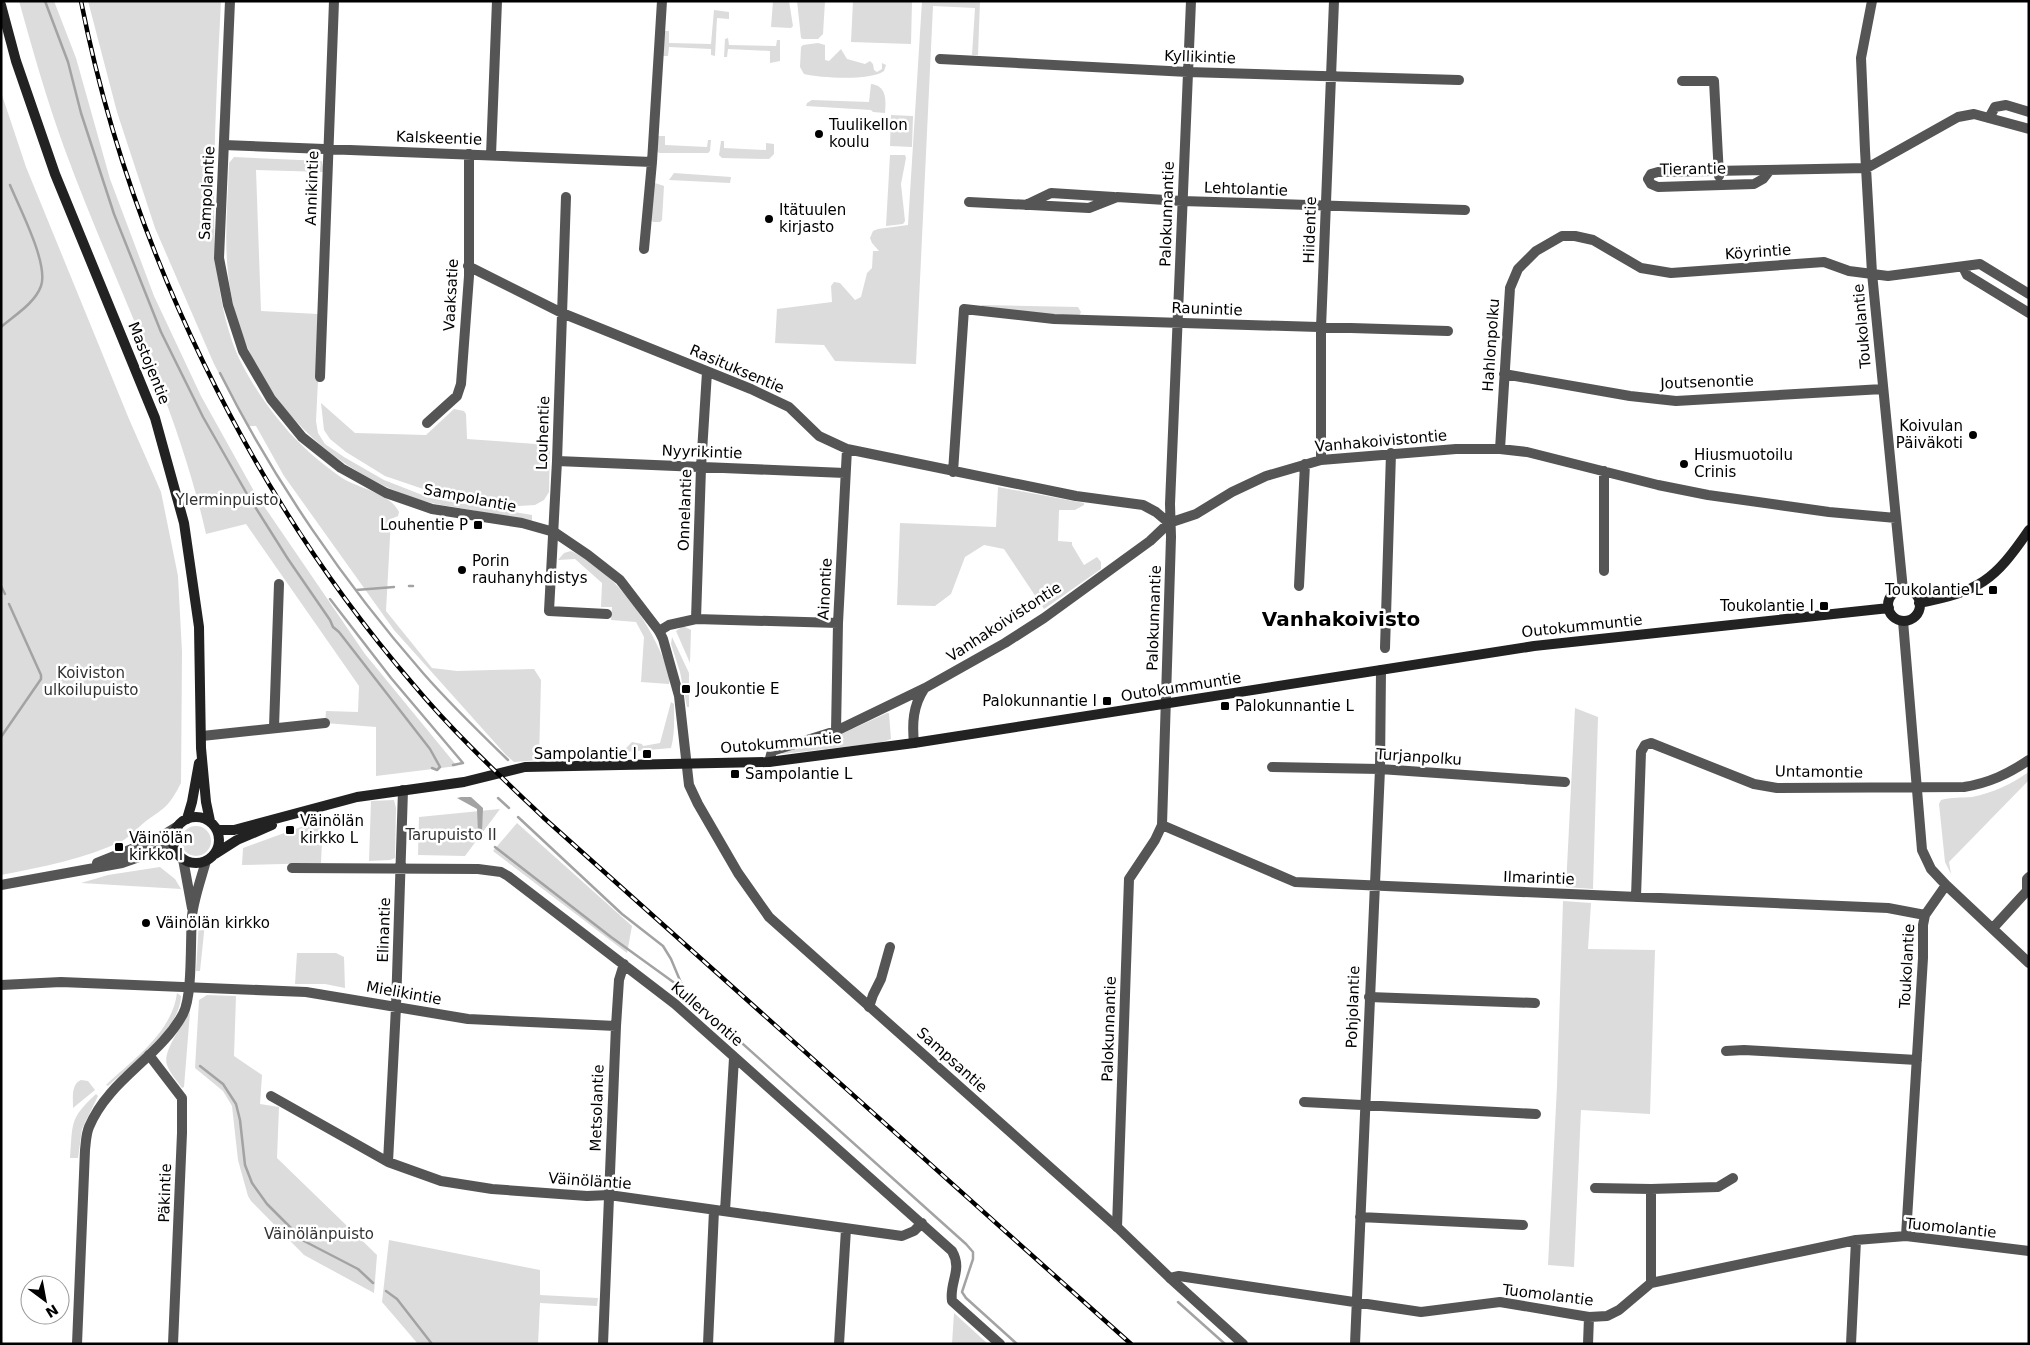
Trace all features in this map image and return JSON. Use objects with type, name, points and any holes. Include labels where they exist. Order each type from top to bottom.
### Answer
[{"type":"main road","name":"Mastojentie","points":[[1,6],[16,61],[55,174],[155,418],[184,523],[199,627],[202,748],[206,802],[210,821]]},
{"type":"main road","points":[[1920,603],[1955,596],[1984,582],[2004,565],[2029,530]]},
{"type":"main road","points":[[1903,590],[1912,592],[1920,603],[1917,614],[1903,621],[1894,617],[1888,608],[1893,594],[1903,590]]},
{"type":"main road","name":"Outokummuntie","points":[[218,830],[234,830],[357,797],[464,782],[526,767],[769,762],[914,743],[1167,705],[1534,646],[1888,608]]},
{"type":"main road","name":"Mastojentie","points":[[187,819],[202,748]]},
{"type":"main road","name":"Outokummuntie","points":[[215,854],[237,840],[301,812]]},
{"type":"main road","points":[[199,817],[210,821],[218,830],[220,842],[215,854],[206,861],[194,863],[183,859],[175,850],[173,838],[178,826],[187,819],[199,817]]},
{"type":"street","name":"Sampolantie","points":[[230,1],[219,258],[228,305],[243,351],[271,399],[302,437],[341,468],[386,493],[432,508],[522,523],[554,532],[620,580],[659,631],[679,696],[685,765]]},
{"type":"street","name":"Annikintie","points":[[320,377],[334,1]]},
{"type":"street","points":[[491,155],[497,1]]},
{"type":"street","points":[[644,249],[652,162],[662,1]]},
{"type":"street","name":"Palokunnantie","points":[[1117,1227],[1129,879],[1155,840],[1162,825],[1171,537],[1169,522],[1191,1]]},
{"type":"street","name":"Hiidentie","points":[[1321,460],[1321,328],[1334,1]]},
{"type":"street","name":"Toukolantie","points":[[1872,1],[1861,58],[1872,273],[1903,590]]},
{"type":"street","name":"Kyllikintie","points":[[940,59],[1188,72],[1459,80]]},
{"type":"street","points":[[1682,81],[1714,81],[1719,184]]},
{"type":"street","points":[[1989,118],[1995,107],[2006,105],[2029,112]]},
{"type":"street","name":"Tierantie","points":[[1770,170],[1763,179],[1754,184],[1658,187],[1651,184],[1648,179],[1651,174],[1658,172],[1867,168],[1958,117],[1974,114],[2029,129]]},
{"type":"street","name":"Kalskeentie","points":[[224,145],[652,162]]},
{"type":"street","name":"Vaaksatie","points":[[427,423],[457,396],[460,384],[468,266],[469,154]]},
{"type":"street","name":"Louhentie","points":[[566,197],[558,461],[549,611],[607,614]]},
{"type":"street","name":"Lehtolantie","points":[[969,202],[1089,208],[1117,197],[1182,202],[1465,210]]},
{"type":"street","name":"Köyrintie","points":[[1562,236],[1575,236],[1593,240],[1641,268],[1671,273],[1824,262],[1849,270],[1888,276],[1980,264],[2029,294]]},
{"type":"street","name":"Hahlonpolku","points":[[1500,449],[1510,288],[1518,270],[1536,252],[1562,236]]},
{"type":"street","name":"Rasituksentie","points":[[468,266],[562,313],[751,389],[789,407],[819,436],[847,449],[1076,496],[1143,505],[1169,522]]},
{"type":"street","points":[[1963,267],[1967,275],[2029,313]]},
{"type":"street","name":"Raunintie","points":[[953,472],[964,309],[1054,320],[1448,331]]},
{"type":"street","name":"Onnelantie","points":[[696,619],[701,468],[707,372]]},
{"type":"street","name":"Joutsenontie","points":[[1504,374],[1630,396],[1676,401],[1883,389]]},
{"type":"street","name":"Ainontie","points":[[836,731],[838,623],[847,449]]},
{"type":"street","name":"Vanhakoivistontie","points":[[769,762],[772,751],[836,731],[925,688],[1005,643],[1044,618],[1150,541],[1169,522],[1196,514],[1232,492],[1266,476],[1321,460],[1456,449],[1500,449],[1527,452],[1658,485],[1708,495],[1829,512],[1896,518]]},
{"type":"street","points":[[1385,648],[1391,453]]},
{"type":"street","name":"Nyyrikintie","points":[[558,461],[845,473]]},
{"type":"street","points":[[1299,586],[1305,464]]},
{"type":"street","points":[[1604,471],[1604,571]]},
{"type":"street","points":[[274,728],[279,584]]},
{"type":"street","points":[[659,631],[669,625],[696,619],[838,623]]},
{"type":"street","points":[[1903,621],[1922,850],[1931,869],[1946,885],[2029,963]]},
{"type":"street","name":"Pohjolantie","points":[[1355,1344],[1373,886],[1380,769],[1380,670]]},
{"type":"street","points":[[914,743],[912,726],[914,711],[918,699],[925,688]]},
{"type":"street","points":[[202,736],[325,723]]},
{"type":"street","name":"Untamontie","points":[[1636,897],[1641,752],[1645,745],[1651,743],[1754,784],[1777,788],[1918,788]]},
{"type":"street","points":[[1918,788],[1964,787],[1985,784],[2008,774],[2029,760]]},
{"type":"street","name":"Sampsantie","points":[[685,765],[689,785],[698,804],[738,873],[769,917],[1117,1227],[1170,1278],[1244,1344]]},
{"type":"street","name":"Turjanpolku","points":[[1272,767],[1380,769],[1565,782]]},
{"type":"street","name":"Elinantie","points":[[388,1162],[396,1007],[403,790]]},
{"type":"street","name":"Ilmarintie","points":[[1162,825],[1295,882],[1888,908],[1925,915]]},
{"type":"street","points":[[77,870],[157,839],[178,826]]},
{"type":"street","points":[[1,885],[122,863],[159,850],[175,850]]},
{"type":"street","points":[[183,859],[192,914]]},
{"type":"street","points":[[77,1344],[84,1150],[88,1128],[105,1099],[122,1079],[149,1055],[173,1029],[184,1012],[188,984],[192,914],[206,861]]},
{"type":"street","name":"Kullervontie","points":[[292,868],[401,868],[501,872],[675,1004],[952,1251],[957,1260],[957,1269],[950,1293],[952,1302],[1000,1344]]},
{"type":"street","points":[[1993,928],[2028,891],[2027,879],[2029,878]]},
{"type":"street","name":"Toukolantie","points":[[1906,1236],[1923,958],[1922,925],[1925,915],[1946,885]]},
{"type":"street","points":[[870,1007],[872,995],[881,979],[890,947]]},
{"type":"street","name":"Metsolantie","points":[[603,1344],[616,1026],[619,980],[624,964]]},
{"type":"street","name":"Mielikintie","points":[[1,985],[61,982],[188,984],[306,992],[468,1019],[616,1026]]},
{"type":"street","points":[[1369,997],[1536,1003]]},
{"type":"street","points":[[1726,1051],[1744,1050],[1917,1060]]},
{"type":"street","name":"Päkintie","points":[[149,1055],[182,1098],[173,1344]]},
{"type":"street","points":[[725,1211],[734,1058]]},
{"type":"street","name":"Väinöläntie","points":[[271,1096],[388,1162],[441,1181],[492,1189],[587,1196],[609,1195],[902,1236],[914,1231],[922,1223]]},
{"type":"street","points":[[1304,1102],[1536,1114]]},
{"type":"street","points":[[1595,1188],[1651,1189],[1718,1186],[1733,1178]]},
{"type":"street","points":[[1651,1189],[1651,1283]]},
{"type":"street","points":[[708,1344],[714,1210]]},
{"type":"street","points":[[1360,1217],[1523,1225]]},
{"type":"street","points":[[839,1344],[846,1229]]},
{"type":"street","name":"Tuomolantie","points":[[1170,1278],[1179,1276],[1421,1312],[1500,1302],[1589,1317],[1607,1316],[1613,1313],[1651,1283],[1856,1240],[1906,1236],[2029,1251]]},
{"type":"street","points":[[1850,1344],[1856,1240]]},
{"type":"street","points":[[1588,1344],[1589,1317]]},
{"type":"green space","name":"Ylerminpuisto","points":[[19,1],[54,1],[76,58],[110,179],[154,296],[201,396],[255,493],[365,654],[457,766],[376,776],[376,727],[325,723],[326,711],[358,712],[359,686],[246,524],[206,534],[178,435],[161,387],[65,150],[46,95]]},
{"type":"green space","points":[[88,1],[221,1],[214,154],[215,239],[221,299],[236,351],[247,374],[261,396],[296,440],[342,478],[389,500],[399,512],[398,516],[391,519],[386,611],[432,668],[457,671],[534,669],[541,680],[539,760],[514,762],[506,755],[394,630],[284,476],[256,426],[247,426],[214,364],[155,228],[117,112]]},
{"type":"green space","points":[[773,1],[789,1],[793,26],[791,28],[771,27]]},
{"type":"green space","points":[[797,1],[825,1],[823,34],[818,39],[801,38]]},
{"type":"green space","points":[[853,1],[912,1],[911,44],[851,42]]},
{"type":"green space","points":[[922,1],[980,1],[978,55],[972,55],[975,8],[933,6],[916,364],[835,361],[824,345],[775,343],[777,309],[832,302],[831,286],[834,282],[840,283],[855,300],[861,297],[867,273],[872,268],[873,251],[879,251],[870,238],[873,231],[908,225]]},
{"type":"green space","points":[[714,10],[729,12],[729,19],[717,18],[715,56],[711,55],[711,49],[669,47],[668,56],[663,56],[664,31],[669,31],[669,43],[711,44]]},
{"type":"green space","points":[[728,38],[729,45],[776,46],[777,40],[780,40],[780,61],[770,63],[770,51],[728,49],[727,57],[724,57],[725,39]]},
{"type":"green space","points":[[818,43],[825,45],[825,60],[829,61],[841,49],[847,59],[865,64],[870,61],[877,72],[882,69],[882,63],[886,65],[884,71],[857,77],[821,77],[804,74],[800,67],[801,47]]},
{"type":"green space","points":[[871,84],[876,85],[883,91],[885,113],[873,112],[871,110],[806,106],[812,100],[869,102]]},
{"type":"green space","name":"Koiviston ulkoilupuisto","points":[[1,92],[26,167],[129,419],[161,492],[178,576],[182,652],[181,783],[170,801],[163,809],[122,841],[93,853],[63,862],[1,875]]},
{"type":"green space","points":[[891,115],[913,116],[912,147],[890,146]]},
{"type":"green space","points":[[658,136],[665,136],[665,145],[707,147],[708,140],[711,140],[710,151],[708,153],[659,153],[657,151]]},
{"type":"green space","points":[[721,141],[724,141],[724,148],[766,150],[766,143],[774,144],[774,154],[769,159],[722,158],[719,155]]},
{"type":"green space","points":[[890,155],[905,155],[906,158],[901,184],[905,221],[903,224],[886,226]]},
{"type":"green space","points":[[234,157],[322,161],[324,172],[256,170],[261,311],[318,314],[321,319],[316,421],[318,433],[325,444],[384,480],[430,498],[532,515],[532,522],[424,501],[386,487],[351,468],[320,444],[292,416],[268,385],[249,350],[235,313],[228,273],[226,245],[229,163]]},
{"type":"green space","points":[[674,173],[731,177],[730,183],[669,180]]},
{"type":"green space","points":[[652,182],[664,186],[662,220],[660,222],[653,222],[651,219]]},
{"type":"green space","points":[[982,305],[1078,307],[1081,312],[1079,316],[1026,313],[981,308]]},
{"type":"green space","points":[[321,403],[355,433],[426,435],[454,409],[464,411],[466,414],[467,439],[550,445],[549,492],[544,500],[535,505],[519,506],[432,492],[385,476],[346,452],[330,439],[324,430]]},
{"type":"green space","points":[[998,487],[1084,503],[1084,505],[1075,510],[1059,510],[1058,541],[1072,542],[1084,565],[1097,557],[1101,562],[1101,569],[1044,609],[1004,549],[984,545],[965,557],[951,594],[935,606],[897,605],[900,523],[996,527]]},
{"type":"green space","points":[[571,551],[601,570],[626,596],[656,642],[669,674],[669,684],[641,682],[644,637],[636,622],[611,620],[612,607],[601,607],[602,583],[575,559],[558,560],[564,553]]},
{"type":"green space","points":[[683,626],[691,630],[690,663],[676,631]]},
{"type":"green space","points":[[672,637],[689,673],[689,707],[687,707],[680,672],[671,644]]},
{"type":"green space","points":[[671,702],[674,704],[674,721],[671,748],[625,752],[625,749],[632,742],[642,744],[643,746],[660,743]]},
{"type":"green space","points":[[1575,708],[1598,717],[1593,889],[1566,887]]},
{"type":"green space","points":[[889,713],[891,739],[879,743],[782,754],[782,751],[837,736]]},
{"type":"green space","points":[[2029,772],[2029,780],[1949,862],[1951,874],[1945,862],[1939,804],[1941,800],[1972,797],[1987,793],[2009,784]]},
{"type":"green space","points":[[394,800],[396,808],[395,858],[369,861],[371,801]]},
{"type":"green space","name":"Tarupuisto II","points":[[500,809],[465,856],[418,855],[419,817]]},
{"type":"green space","points":[[323,819],[321,863],[242,865],[243,848]]},
{"type":"green space","points":[[517,823],[632,926],[627,953],[493,851]]},
{"type":"green space","points":[[196,826],[207,830],[211,841],[207,852],[196,856],[185,852],[181,841],[185,830]]},
{"type":"green space","points":[[160,867],[175,879],[181,889],[81,883],[108,875]]},
{"type":"green space","points":[[1563,901],[1591,903],[1588,949],[1655,950],[1650,1114],[1581,1110],[1574,1267],[1548,1265],[1557,1086]]},
{"type":"green space","points":[[199,920],[205,923],[200,971],[196,971]]},
{"type":"green space","points":[[297,953],[336,953],[344,957],[345,988],[325,984],[295,984]]},
{"type":"green space","points":[[177,993],[181,996],[179,1009],[164,1034],[141,1057],[108,1086],[106,1085],[139,1055],[159,1033],[168,1021]]},
{"type":"green space","name":"Väinölänpuisto","points":[[207,995],[236,996],[234,1056],[262,1075],[260,1104],[279,1107],[277,1158],[377,1255],[374,1293],[304,1255],[248,1196],[238,1160],[232,1106],[223,1091],[195,1068],[199,1000]]},
{"type":"green space","points":[[190,1012],[184,1087],[182,1088],[170,1071],[166,1059],[174,1038]]},
{"type":"green space","points":[[81,1080],[88,1081],[95,1090],[73,1108],[74,1088]]},
{"type":"green space","points":[[96,1094],[98,1096],[82,1129],[78,1158],[70,1158],[74,1122],[87,1102]]},
{"type":"green space","name":"Väinölänpuisto","points":[[389,1240],[540,1270],[540,1295],[598,1298],[597,1306],[540,1303],[538,1344],[418,1344],[382,1302]]},
{"type":"green space","points":[[954,1313],[988,1344],[952,1344]]},
{"type":"shaded area","points":[[471,797],[483,808],[482,832],[480,836],[478,833],[477,809],[457,798]]},
{"type":"waterway","points":[[45,1],[68,62],[81,113],[114,214],[161,332],[203,417],[247,494],[333,627],[339,632],[430,749],[440,767],[437,770],[432,768]]},
{"type":"waterway","points":[[1,327],[34,298],[41,286],[42,276],[37,250],[10,185]]},
{"type":"waterway","points":[[220,373],[263,452],[338,567],[423,673],[454,707],[508,760]]},
{"type":"waterway","points":[[1,586],[5,594]]},
{"type":"waterway","points":[[356,590],[394,587]]},
{"type":"waterway","points":[[330,599],[391,678],[463,763],[453,765]]},
{"type":"waterway","points":[[1,737],[41,679],[41,675],[9,604]]},
{"type":"waterway","points":[[498,798],[509,808]]},
{"type":"waterway","points":[[518,817],[622,914],[663,946],[671,959],[684,990]]},
{"type":"waterway","points":[[495,847],[611,937],[676,984],[966,1244],[973,1252],[973,1259],[962,1292],[966,1298],[1017,1344]]},
{"type":"waterway","points":[[200,1066],[223,1084],[236,1104],[240,1120],[245,1165],[252,1183],[267,1204],[304,1241],[358,1269],[373,1283]]},
{"type":"waterway","points":[[386,1291],[397,1299],[432,1344]]},
{"type":"waterway","points":[[1178,1302],[1225,1344]]},
{"type":"railway","points":[[81,1],[102,93],[130,185],[164,275],[204,364],[249,449],[299,532],[354,610],[413,684],[444,719],[544,818],[1131,1344]]},
{"type":"place","name":"Tuulikellon koulu","points":[[819,134]]},
{"type":"place","name":"Itätuulen kirjasto","points":[[769,219]]},
{"type":"place","name":"Koivulan Päiväkoti","points":[[1973,435]]},
{"type":"place","name":"Hiusmuotoilu Crinis","points":[[1684,464]]},
{"type":"place","name":"Louhentie P","points":[[478,525]]},
{"type":"place","name":"Porin rauhanyhdistys","points":[[462,570]]},
{"type":"place","name":"Toukolantie L","points":[[1993,590]]},
{"type":"place","name":"Toukolantie I","points":[[1824,606]]},
{"type":"place","name":"Joukontie E","points":[[686,689]]},
{"type":"place","name":"Palokunnantie I","points":[[1107,701]]},
{"type":"place","name":"Palokunnantie L","points":[[1225,706]]},
{"type":"place","name":"Sampolantie I","points":[[647,754]]},
{"type":"place","name":"Sampolantie L","points":[[735,774]]},
{"type":"place","name":"Väinölän kirkko L","points":[[290,830]]},
{"type":"place","name":"Väinölän kirkko I","points":[[119,847]]},
{"type":"place","name":"Väinölän kirkko","points":[[146,923]]},
{"type":"district","name":"Vanhakoivisto","points":[[1341,619]]}]
